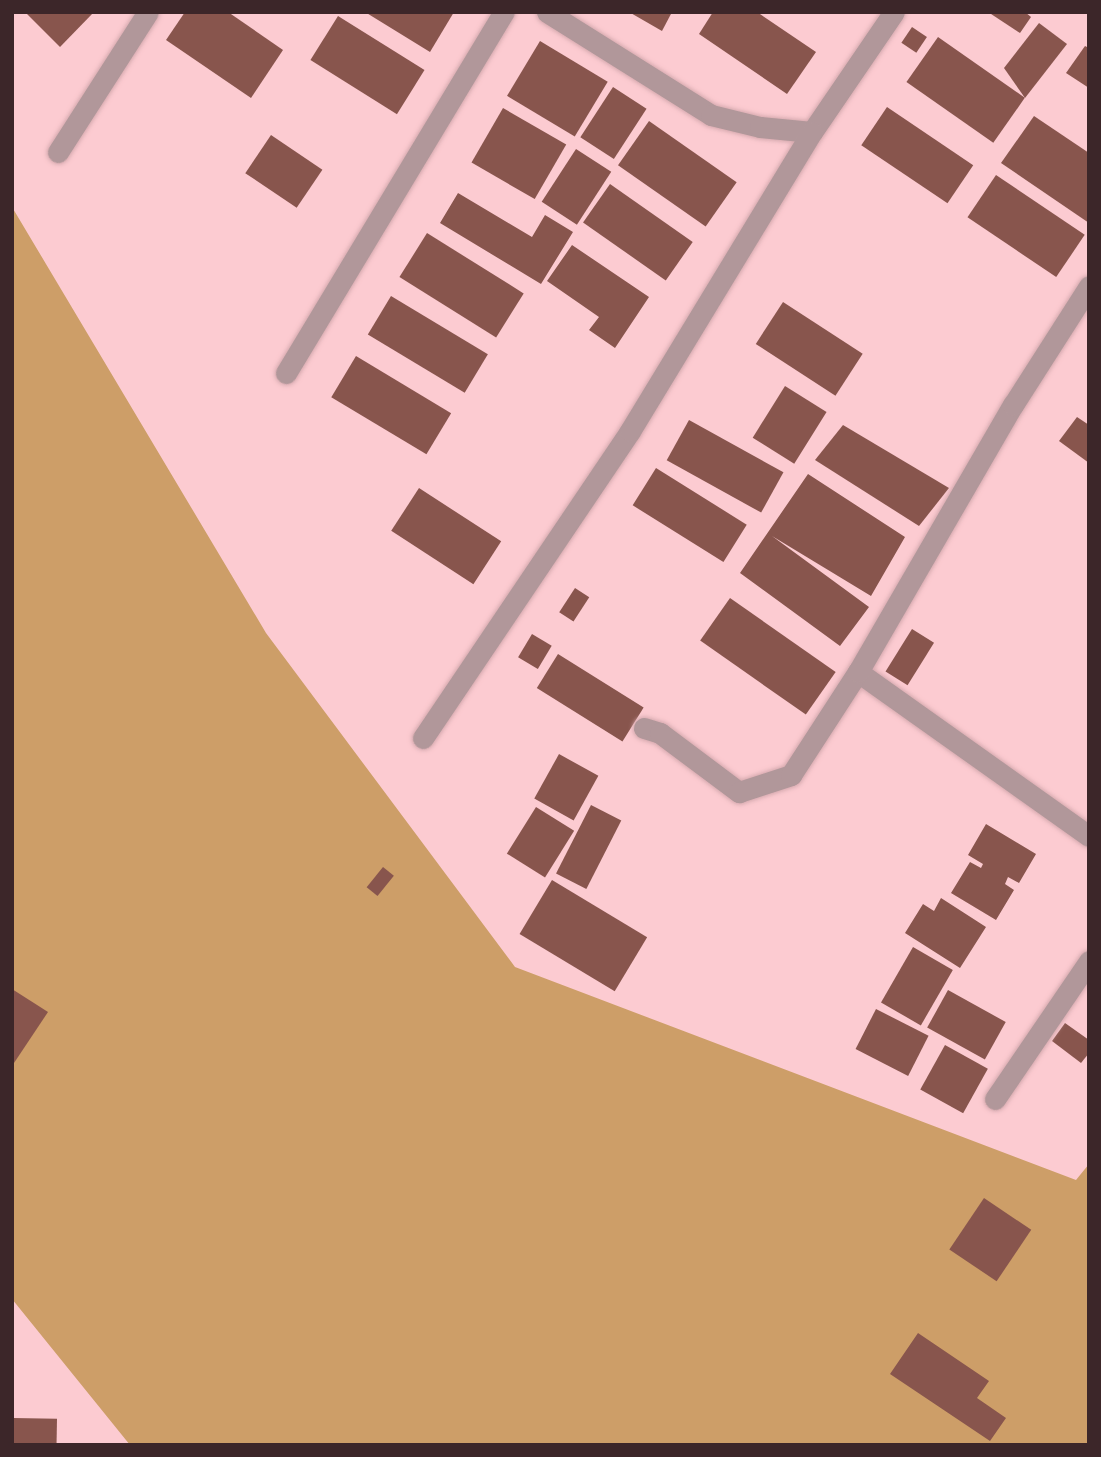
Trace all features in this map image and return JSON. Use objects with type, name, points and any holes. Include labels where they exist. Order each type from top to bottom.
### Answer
[{"type":"street","points":[[58,152],[148,12]]},
{"type":"street","points":[[286,373],[504,12]]},
{"type":"street","points":[[547,12],[711,115],[760,127],[812,132]]},
{"type":"street","points":[[423,738],[630,431],[812,132],[894,12]]},
{"type":"street","points":[[644,728],[660,733],[739,792],[791,775],[859,672],[1013,405],[1089,286]]},
{"type":"street","points":[[859,672],[1089,836]]},
{"type":"street","points":[[996,1099],[1089,961]]},
{"type":"shaded area","points":[[12,207],[266,633],[515,967],[1076,1180],[1089,1164],[1089,1445],[130,1445],[12,1299]]},
{"type":"building","points":[[25,12],[94,12],[60,47]]},
{"type":"building","points":[[185,12],[228,12],[283,50],[251,98],[166,40]]},
{"type":"building","points":[[365,12],[454,12],[430,52]]},
{"type":"building","points":[[629,12],[672,12],[662,31]]},
{"type":"building","points":[[713,12],[757,12],[816,52],[787,94],[699,34]]},
{"type":"building","points":[[988,12],[1025,12],[1031,17],[1020,33]]},
{"type":"building","points":[[338,16],[425,70],[397,114],[310,60]]},
{"type":"building","points":[[1039,23],[1067,44],[1025,98],[1004,68]]},
{"type":"building","points":[[912,27],[927,37],[916,53],[901,43]]},
{"type":"building","points":[[938,37],[1025,98],[993,143],[906,82]]},
{"type":"building","points":[[540,41],[608,82],[575,137],[507,96]]},
{"type":"building","points":[[1085,46],[1089,48],[1089,88],[1066,73]]},
{"type":"building","points":[[613,87],[647,109],[614,159],[580,137]]},
{"type":"building","points":[[887,107],[973,165],[947,203],[861,145]]},
{"type":"building","points":[[503,108],[566,144],[535,199],[472,163]]},
{"type":"building","points":[[1034,116],[1089,153],[1089,223],[1001,163]]},
{"type":"building","points":[[649,121],[737,182],[706,227],[618,165]]},
{"type":"building","points":[[271,135],[322,170],[297,208],[245,173]]},
{"type":"building","points":[[576,149],[611,172],[577,225],[542,202]]},
{"type":"building","points":[[996,175],[1085,235],[1056,277],[967,217]]},
{"type":"building","points":[[610,184],[693,242],[666,280],[583,223]]},
{"type":"building","points":[[458,193],[532,237],[545,215],[573,232],[541,284],[440,223]]},
{"type":"building","points":[[427,233],[524,293],[496,338],[399,277]]},
{"type":"building","points":[[572,245],[649,297],[615,348],[589,330],[599,317],[547,281]]},
{"type":"building","points":[[391,296],[488,354],[465,393],[368,335]]},
{"type":"building","points":[[783,302],[863,354],[835,396],[756,344]]},
{"type":"building","points":[[356,356],[451,413],[426,454],[331,397]]},
{"type":"building","points":[[785,386],[827,412],[794,464],[753,438]]},
{"type":"building","points":[[1077,417],[1089,425],[1089,463],[1059,441]]},
{"type":"building","points":[[689,420],[783,472],[761,513],[667,460]]},
{"type":"building","points":[[843,425],[949,488],[919,526],[815,460]]},
{"type":"building","points":[[656,468],[747,525],[723,562],[633,505]]},
{"type":"building","points":[[808,474],[905,537],[871,596],[772,536],[869,607],[840,646],[740,573]]},
{"type":"building","points":[[419,488],[501,541],[473,584],[391,531]]},
{"type":"building","points":[[575,588],[589,597],[573,622],[559,612]]},
{"type":"building","points":[[730,598],[836,672],[806,715],[700,641]]},
{"type":"building","points":[[912,629],[934,643],[908,685],[886,671]]},
{"type":"building","points":[[532,634],[552,646],[538,669],[518,657]]},
{"type":"building","points":[[558,654],[644,708],[622,741],[537,688]]},
{"type":"building","points":[[559,754],[598,776],[574,820],[534,799]]},
{"type":"building","points":[[591,805],[621,820],[586,889],[556,874]]},
{"type":"building","points":[[536,807],[574,831],[545,877],[507,854]]},
{"type":"building","points":[[986,824],[1036,854],[1019,883],[1008,877],[1005,884],[1014,890],[996,920],[951,893],[970,862],[981,868],[983,864],[968,855]]},
{"type":"building","points":[[383,867],[394,876],[378,896],[367,887]]},
{"type":"building","points":[[552,880],[647,937],[615,991],[520,934]]},
{"type":"building","points":[[941,898],[986,927],[960,968],[905,933],[923,904],[934,911]]},
{"type":"building","points":[[913,947],[953,970],[921,1025],[881,1002]]},
{"type":"building","points":[[12,989],[48,1012],[12,1066]]},
{"type":"building","points":[[948,990],[1006,1022],[985,1060],[927,1028]]},
{"type":"building","points":[[876,1009],[929,1036],[908,1076],[856,1049]]},
{"type":"building","points":[[1065,1023],[1089,1040],[1089,1053],[1081,1063],[1052,1041]]},
{"type":"building","points":[[945,1045],[988,1069],[963,1113],[920,1090]]},
{"type":"building","points":[[984,1198],[1031,1230],[997,1281],[949,1249]]},
{"type":"building","points":[[918,1333],[989,1381],[977,1398],[1006,1418],[990,1441],[890,1374]]},
{"type":"building","points":[[13,1418],[57,1419],[57,1445],[13,1445]]}]
